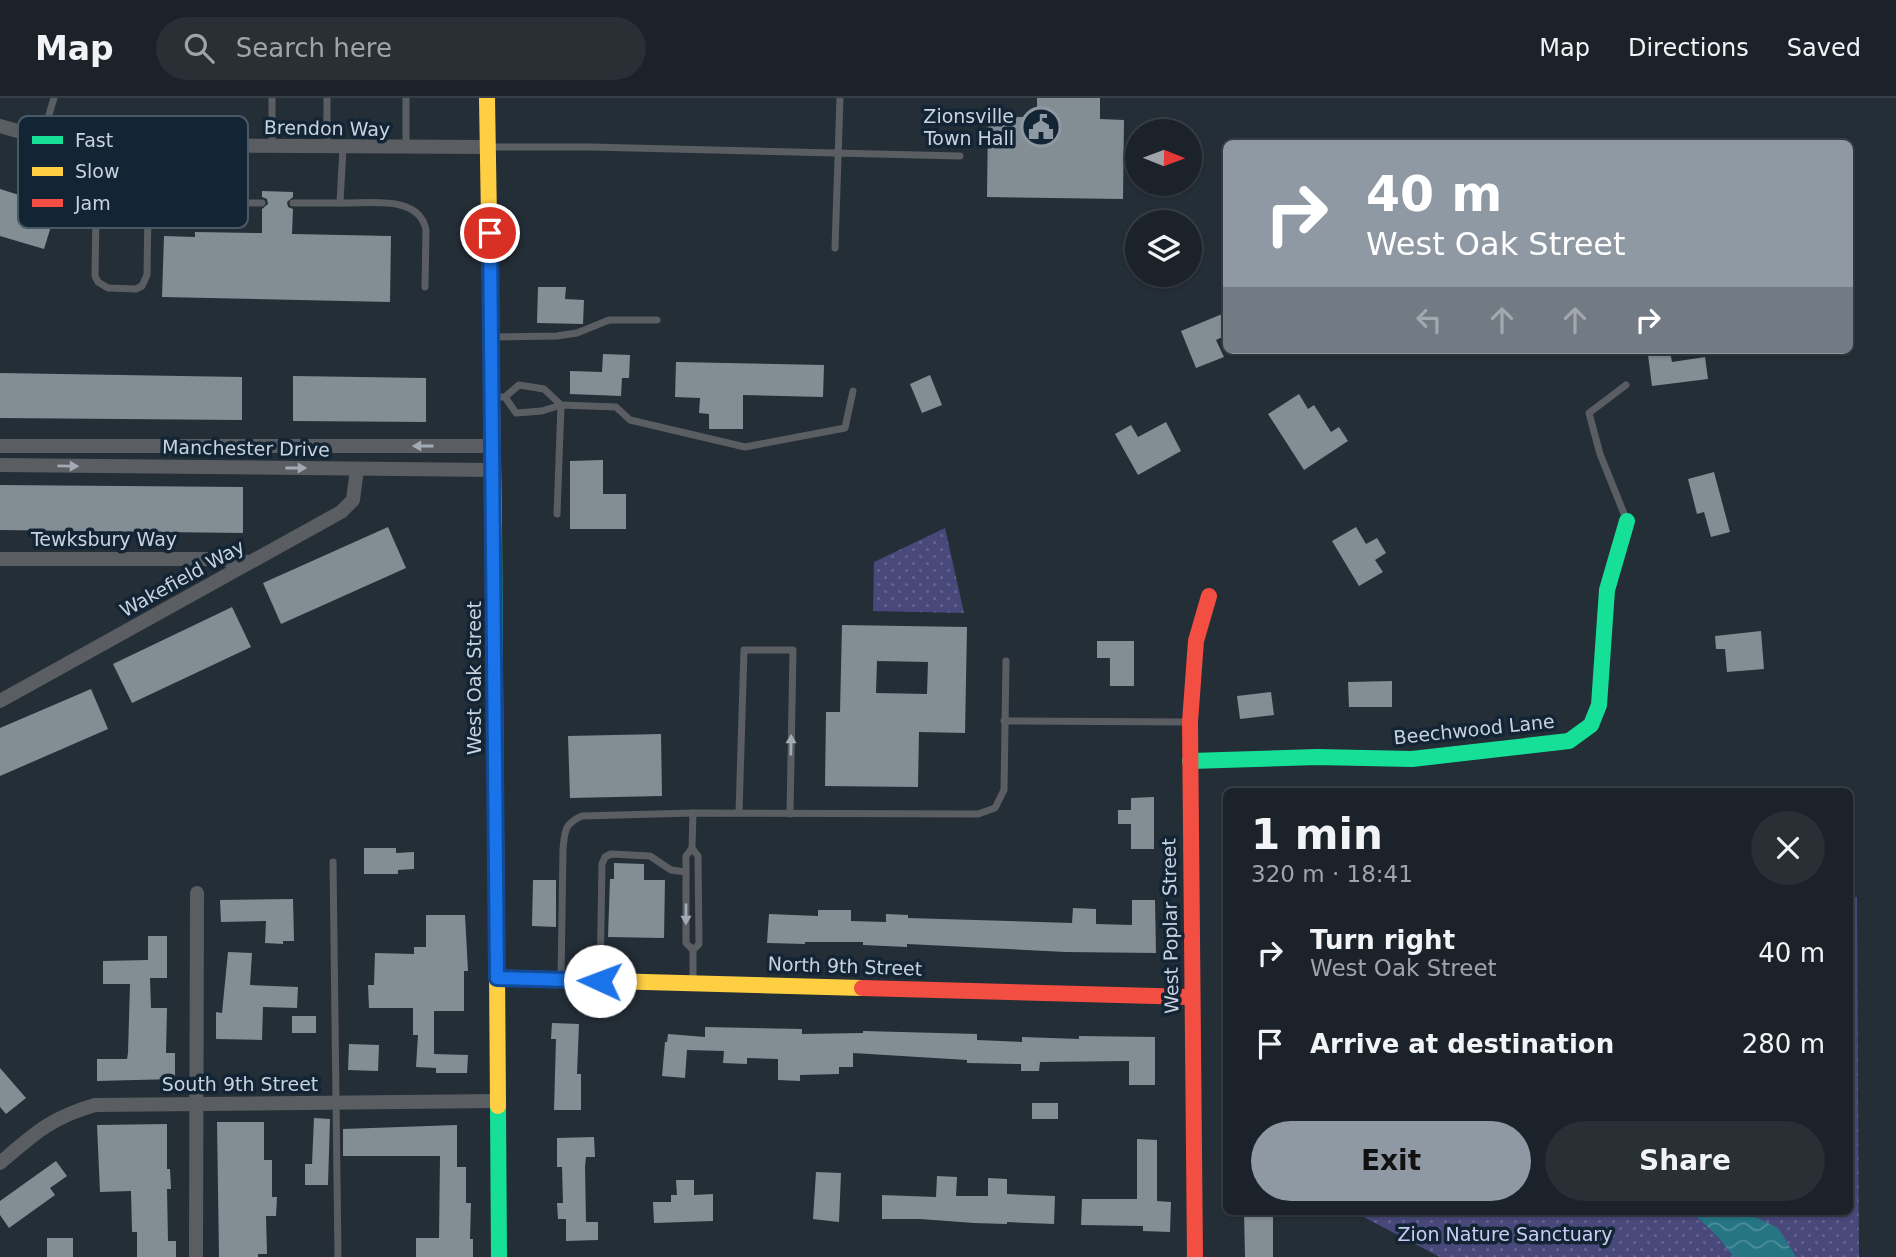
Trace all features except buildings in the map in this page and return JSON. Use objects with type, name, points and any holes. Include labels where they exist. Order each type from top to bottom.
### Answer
[{"type":"street","name":"West Oak Street","points":[[487,98],[491,337],[498,397],[491,446],[495,622],[499,1257]]},
{"type":"street","name":"Brendon Way","points":[[0,126],[18,131]]},
{"type":"street","name":"Brendon Way","points":[[248,146],[488,147]]},
{"type":"street","name":"Manchester Drive","points":[[0,446],[491,446]]},
{"type":"street","name":"Manchester Drive","points":[[0,465],[492,470]]},
{"type":"street","name":"Wakefield Way","points":[[0,701],[341,512],[353,500],[357,469]]},
{"type":"street","name":"Beechwood Lane","points":[[1190,761],[1317,757],[1412,759],[1569,741],[1591,725],[1599,705],[1607,590],[1627,521]]},
{"type":"street","name":"Tewksbury Way","points":[[0,559],[213,559],[249,562]]},
{"type":"street","name":"West Poplar Street","points":[[1195,1257],[1190,722],[1196,641],[1209,596]]},
{"type":"street","points":[[197,893],[197,1257]]},
{"type":"street","name":"North 9th Street","points":[[497,978],[1192,997]]},
{"type":"street","name":"South 9th Street","points":[[0,1163],[45,1125],[95,1105],[497,1101]]},
{"type":"lane","points":[[49,116],[54,98]]},
{"type":"lane","points":[[272,98],[272,146]]},
{"type":"lane","points":[[405,148],[406,98]]},
{"type":"lane","points":[[835,248],[840,98]]},
{"type":"lane","points":[[327,147],[328,100]]},
{"type":"lane","points":[[340,203],[343,146]]},
{"type":"lane","points":[[488,147],[960,156]]},
{"type":"lane","points":[[248,203],[262,203]]},
{"type":"lane","points":[[293,203],[402,205],[419,213],[426,230],[425,288]]},
{"type":"lane","points":[[96,228],[95,276],[102,286],[108,288],[136,289],[145,281],[147,228]]},
{"type":"lane","points":[[491,337],[557,336],[578,333],[609,320],[657,320]]},
{"type":"lane","points":[[557,513],[561,405],[544,389],[519,385],[498,397],[516,413],[542,411],[561,405],[616,407],[630,420],[745,447],[845,428],[853,391]]},
{"type":"lane","points":[[1626,385],[1589,413],[1600,454],[1627,521]]},
{"type":"lane","points":[[739,813],[744,650],[793,650],[790,814]]},
{"type":"lane","points":[[561,980],[563,849],[565,832],[570,821],[582,816],[693,813],[978,814],[995,808],[1004,790],[1006,660]]},
{"type":"lane","points":[[1004,720],[1190,722]]},
{"type":"lane","points":[[693,813],[692,848],[686,856],[686,943],[693,950],[694,982]]},
{"type":"lane","points":[[692,848],[698,856],[699,944],[693,950]]},
{"type":"lane","points":[[600,981],[602,864],[605,857],[611,854],[650,856],[671,870],[686,872]]},
{"type":"lane","points":[[333,862],[338,1257]]},
{"type":"green space","points":[[945,528],[964,613],[873,611],[874,562]]},
{"type":"green space","name":"Zion Nature Sanctuary","points":[[1853,897],[1857,897],[1859,1257],[1440,1257],[1360,1215],[1853,1215]]},
{"type":"water","points":[[1695,1215],[1751,1215],[1778,1228],[1796,1257],[1734,1257]]},
{"type":"traffic: fast","points":[[1190,761],[1317,757],[1412,759],[1569,741],[1591,725],[1599,705],[1607,590],[1627,521]]},
{"type":"traffic: fast","points":[[494,524],[496,828]]},
{"type":"traffic: fast","points":[[498,1106],[499,1257]]},
{"type":"traffic: slow","points":[[487,98],[494,524]]},
{"type":"traffic: slow","points":[[496,828],[498,1106]]},
{"type":"traffic: slow","points":[[497,978],[862,988]]},
{"type":"traffic: jam","points":[[1195,1257],[1190,722],[1196,641],[1209,596]]},
{"type":"traffic: jam","points":[[862,988],[1192,997]]},
{"type":"place","name":"Zionsville Town Hall","points":[[1041,127]]},
{"type":"route","points":[[490,233],[497,978],[600,981]]}]
